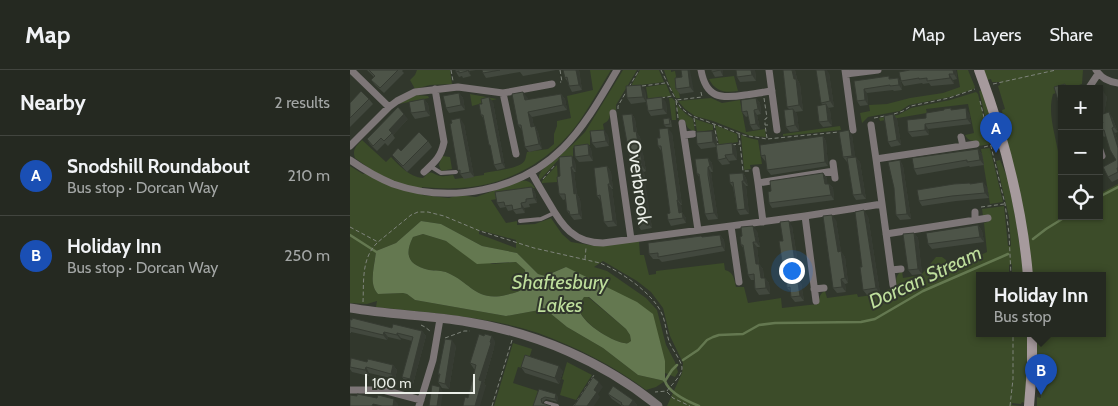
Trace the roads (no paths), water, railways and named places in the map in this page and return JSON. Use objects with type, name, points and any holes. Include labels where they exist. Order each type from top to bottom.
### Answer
[{"type":"main road","points":[[979,70],[999,128],[1015,188],[1028,272]]},
{"type":"main road","points":[[1029,406],[1032,337]]},
{"type":"street","points":[[351,70],[389,107]]},
{"type":"street","points":[[350,160],[380,178],[420,191],[460,193],[491,188],[531,172],[551,159],[573,137],[617,70]]},
{"type":"street","points":[[701,70],[707,86],[712,92],[722,97],[735,97],[772,91]]},
{"type":"street","points":[[769,70],[777,127]]},
{"type":"street","points":[[853,130],[845,72],[878,70]]},
{"type":"street","points":[[1090,85],[1097,72],[1108,81],[1118,84]]},
{"type":"street","points":[[350,146],[389,107],[415,92],[454,87],[503,93],[552,84]]},
{"type":"street","points":[[424,172],[440,155],[444,142],[435,89]]},
{"type":"street","points":[[503,93],[516,154]]},
{"type":"street","points":[[843,113],[851,112]]},
{"type":"street","name":"Overbrook","points":[[613,113],[631,239]]},
{"type":"street","points":[[871,122],[893,285]]},
{"type":"street","points":[[682,123],[698,230]]},
{"type":"street","name":"Overbrook","points":[[606,126],[615,125]]},
{"type":"street","points":[[684,135],[693,134]]},
{"type":"street","points":[[962,137],[963,146]]},
{"type":"street","points":[[876,159],[976,144]]},
{"type":"street","points":[[758,183],[834,175],[833,163]]},
{"type":"street","points":[[756,170],[763,222]]},
{"type":"street","points":[[531,172],[554,213]]},
{"type":"street","name":"Overbrook","points":[[554,213],[569,232],[587,242],[603,244],[882,204]]},
{"type":"street","points":[[974,212],[975,220]]},
{"type":"street","points":[[805,216],[816,301]]},
{"type":"street","points":[[886,234],[988,218]]},
{"type":"street","points":[[731,226],[739,282]]},
{"type":"street","points":[[727,268],[737,266]]},
{"type":"street","points":[[891,270],[902,268]]},
{"type":"street","points":[[814,289],[824,288]]},
{"type":"street","points":[[350,308],[467,321],[546,342],[591,362],[622,379],[657,406]]},
{"type":"street","points":[[350,390],[383,390],[420,403],[432,368],[440,319]]},
{"type":"lane","points":[[430,166],[441,173],[456,172]]},
{"type":"lane","points":[[520,221],[541,219],[554,213]]},
{"type":"lane","points":[[546,402],[556,406]]},
{"type":"water","name":"Shaftesbury Lakes","points":[[421,221],[441,224],[482,246],[517,253],[538,274],[545,276],[566,267],[637,302],[653,314],[665,361],[665,381],[638,375],[603,348],[567,327],[545,309],[506,316],[415,300],[403,293],[378,294],[373,285],[376,251],[396,243]],"holes":[[[423,234],[446,241],[477,264],[516,262],[525,270],[527,286],[512,294],[488,296],[474,290],[448,273],[422,268],[412,262],[409,249],[413,237]],[[584,297],[589,297],[626,329],[631,341],[628,343],[618,341],[604,335],[590,325],[579,308]]]},
{"type":"waterway","name":"Dorcan Stream","points":[[1103,195],[1118,187]]},
{"type":"waterway","name":"Dorcan Stream","points":[[1033,239],[1061,220]]},
{"type":"waterway","name":"Dorcan Stream","points":[[350,235],[378,253]]},
{"type":"waterway","name":"Dorcan Stream","points":[[683,360],[713,337],[743,334],[759,325],[775,323],[861,322],[875,319],[923,291],[1008,254]]},
{"type":"waterway","name":"Dorcan Stream","points":[[664,380],[677,365]]},
{"type":"waterway","name":"Dorcan Stream","points":[[665,381],[675,393],[699,406]]},
{"type":"place","name":"Snodshill Roundabout","points":[[996,153]]},
{"type":"place","name":"Holiday Inn","points":[[1041,395]]}]
